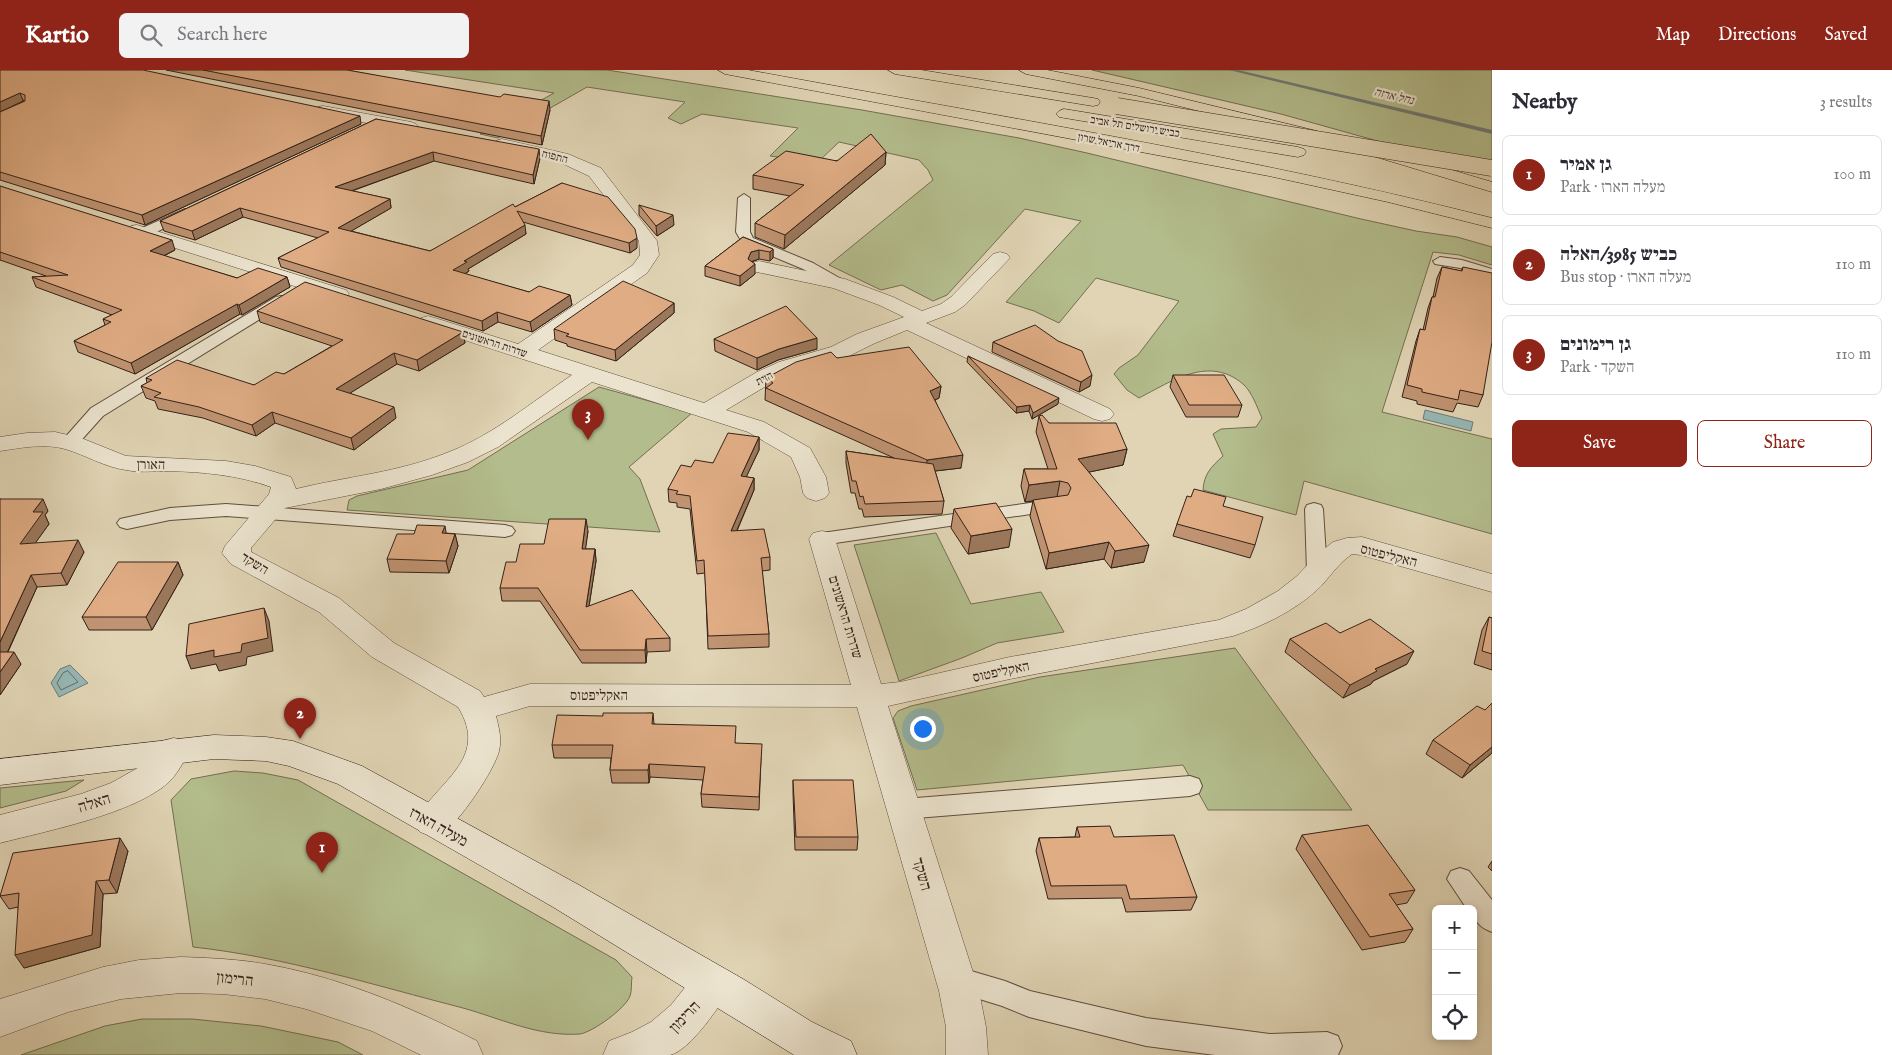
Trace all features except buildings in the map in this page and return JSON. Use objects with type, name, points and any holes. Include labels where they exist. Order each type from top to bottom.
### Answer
[{"type":"highway","name":"דרך אריאל שרון","points":[[725,70],[1322,182],[1492,223]]},
{"type":"highway","points":[[779,70],[883,85]]},
{"type":"highway","name":"כביש ירושלים תל אביב","points":[[895,70],[1492,168]]},
{"type":"highway","points":[[1026,70],[1138,92],[1238,115],[1353,145],[1492,187]]},
{"type":"highway","name":"כביש ירושלים תל אביב","points":[[1046,111],[1492,183]]},
{"type":"highway","points":[[1322,182],[1492,235]]},
{"type":"street","points":[[312,107],[426,130]]},
{"type":"street","name":"התפוח","points":[[482,141],[555,155],[589,168],[600,177],[618,204],[642,230],[650,248],[648,259],[640,269],[522,352]]},
{"type":"street","points":[[118,223],[354,299]]},
{"type":"street","name":"הזית","points":[[707,411],[764,376],[787,367],[839,352],[865,339],[948,308],[958,301],[1000,258]]},
{"type":"street","points":[[759,268],[838,284],[886,301],[915,321],[1102,414]]},
{"type":"street","name":"שדרות הראשונים","points":[[410,316],[756,427],[801,452],[813,477],[816,493]]},
{"type":"street","points":[[271,508],[308,494],[381,481],[423,470],[459,457],[489,442],[590,374]]},
{"type":"street","name":"האורן","points":[[0,444],[20,440],[70,442],[112,461],[128,464],[188,465],[268,476],[282,482],[284,487],[282,497],[271,508]]},
{"type":"street","name":"השקד","points":[[271,508],[239,546],[236,553],[241,558],[329,605],[383,650],[470,699],[478,710]]},
{"type":"street","name":"שדרות הראשונים","points":[[822,539],[870,696]]},
{"type":"street","name":"האקליפטוס","points":[[478,710],[530,695],[870,696],[900,693],[1010,668],[1223,629],[1254,619],[1306,583],[1343,548],[1362,546],[1492,583]]},
{"type":"street","name":"השקד","points":[[870,696],[964,1014],[967,1055]]},
{"type":"street","points":[[432,822],[472,778],[483,753],[484,722],[478,710]]},
{"type":"street","name":"מעלה הארז","points":[[0,772],[174,750],[214,747],[240,747],[293,754],[350,775],[566,896],[798,1036],[836,1055]]},
{"type":"street","name":"האלה","points":[[0,829],[114,796],[134,788],[156,774],[174,750]]},
{"type":"street","name":"הרימון","points":[[0,1018],[91,987],[138,978],[183,974],[226,976],[269,982],[353,1006],[394,1021],[462,1055]]},
{"type":"street","name":"הרימון","points":[[624,1055],[654,1043],[671,1031],[687,1018],[713,983]]},
{"type":"lane","points":[[363,129],[379,121]]},
{"type":"lane","points":[[744,198],[743,232],[748,240],[808,266],[838,284]]},
{"type":"lane","points":[[145,232],[197,207]]},
{"type":"lane","points":[[1440,261],[1462,264],[1492,273]]},
{"type":"lane","points":[[70,442],[97,412],[308,284]]},
{"type":"lane","points":[[822,539],[1057,505]]},
{"type":"lane","points":[[127,523],[170,514],[271,508],[505,532]]},
{"type":"lane","points":[[1314,509],[1317,573]]},
{"type":"lane","points":[[904,810],[1190,786]]},
{"type":"lane","points":[[1460,880],[1492,920]]},
{"type":"lane","points":[[954,979],[1005,994],[1029,1004],[1146,1032],[1270,1048],[1327,1046]]},
{"type":"green space","points":[[405,70],[607,70],[862,110],[1019,138],[1361,219],[1416,231],[1457,237],[1492,247],[1492,265],[1459,255],[1433,252],[1382,412],[1492,439],[1492,534],[1304,481],[1296,515],[1203,490],[1209,471],[1223,456],[1213,434],[1221,429],[1256,427],[1262,418],[1246,387],[1230,376],[1204,371],[1177,378],[1139,398],[1127,390],[1114,374],[1119,368],[1138,355],[1179,301],[1096,278],[1059,323],[1034,311],[1006,302],[1081,221],[1025,209],[947,295],[933,301],[902,285],[881,290],[829,265],[933,180],[928,170],[919,160],[839,142],[818,162],[770,156],[798,128],[702,114],[681,124],[668,118],[685,102],[587,87],[498,138],[480,134],[554,93]]},
{"type":"green space","points":[[1092,70],[1492,70],[1492,173],[1281,114]]},
{"type":"green space","points":[[599,387],[692,413],[629,467],[640,479],[660,532],[347,510],[349,500],[357,496],[468,470]]},
{"type":"green space","points":[[936,533],[971,604],[1041,592],[1064,632],[997,643],[899,681],[854,545]]},
{"type":"green space","points":[[1235,648],[1352,810],[1208,810],[1183,765],[917,790],[893,718],[898,711],[911,706],[1040,677]]},
{"type":"green space","points":[[234,771],[263,773],[298,780],[616,960],[632,977],[631,994],[627,1001],[608,1019],[586,1032],[580,1034],[550,1033],[329,973],[261,958],[193,947],[171,800],[191,779]]},
{"type":"green space","points":[[84,780],[66,791],[0,808],[0,788]]},
{"type":"green space","points":[[142,1019],[192,1019],[261,1026],[338,1042],[363,1055],[21,1055],[105,1026]]},
{"type":"water","points":[[1425,410],[1473,422],[1471,431],[1423,419]]},
{"type":"water","points":[[70,665],[88,683],[59,697],[51,683],[60,669]]},
{"type":"waterway","name":"נחל ארזה","points":[[1232,70],[1492,132]]},
{"type":"place","name":"גן רימונים","points":[[588,440]]},
{"type":"place","name":"כביש 3985/האלה","points":[[300,739]]},
{"type":"place","name":"גן אמיר","points":[[322,873]]}]
